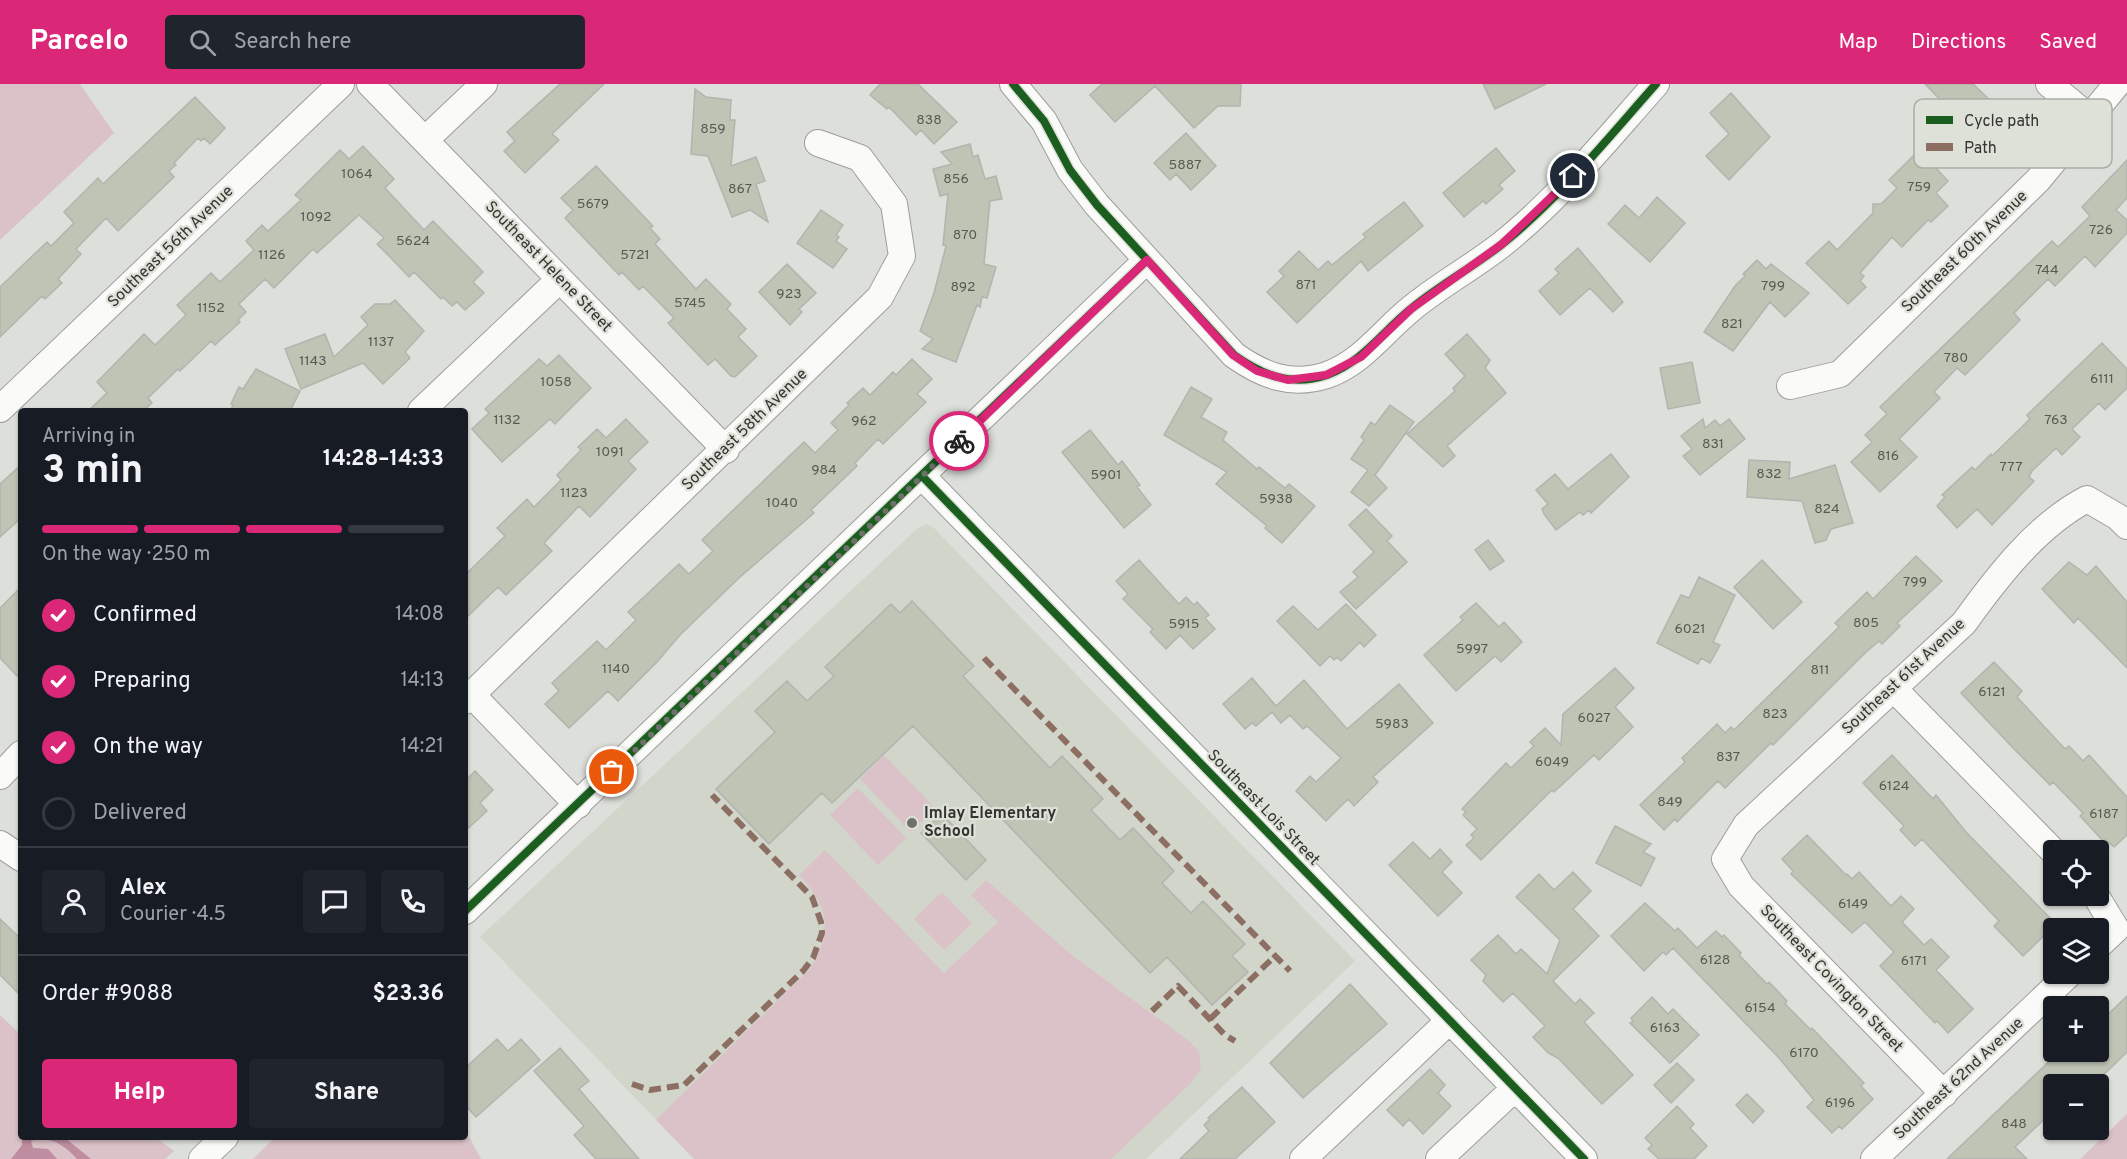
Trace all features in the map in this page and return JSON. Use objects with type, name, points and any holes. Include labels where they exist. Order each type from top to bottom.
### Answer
[{"type":"street","name":"Southeast 56th Avenue","points":[[0,409],[341,84]]},
{"type":"street","name":"Southeast Helene Street","points":[[370,84],[726,450]]},
{"type":"street","points":[[426,140],[484,84]]},
{"type":"street","points":[[1015,85],[1044,121],[1070,170],[1097,205],[1233,355],[1257,371],[1288,380],[1326,375],[1361,357],[1411,309],[1502,244],[1559,191],[1656,84]]},
{"type":"street","points":[[2049,84],[2067,99]]},
{"type":"street","name":"Southeast 60th Avenue","points":[[2104,99],[2117,84]]},
{"type":"street","name":"Southeast 58th Avenue","points":[[468,698],[726,450],[880,297],[902,256],[894,204],[860,158],[818,143]]},
{"type":"street","name":"Southeast 60th Avenue","points":[[1790,386],[1840,374],[2048,168]]},
{"type":"street","points":[[468,908],[1147,260]]},
{"type":"street","points":[[423,408],[559,280]]},
{"type":"street","name":"Southeast Lois Street","points":[[922,476],[1584,1159]]},
{"type":"street","name":"Southeast 61st Avenue","points":[[1725,859],[1746,825],[1964,622],[1992,584],[2062,512],[2087,499],[2118,517],[2127,526]]},
{"type":"street","points":[[1893,688],[2043,841]]},
{"type":"street","points":[[468,698],[578,805]]},
{"type":"street","points":[[0,776],[18,757]]},
{"type":"street","points":[[0,844],[18,856]]},
{"type":"street","name":"Southeast Covington Street","points":[[1725,859],[1741,886],[1944,1094]]},
{"type":"street","name":"Southeast 62nd Avenue","points":[[1874,1159],[2059,984]]},
{"type":"street","points":[[1303,1159],[1450,1020]]},
{"type":"street","points":[[1439,1159],[1515,1088]]},
{"type":"street","points":[[202,1159],[222,1140]]},
{"type":"shaded area","points":[[0,84],[80,84],[114,133],[0,240]]},
{"type":"shaded area","name":"Imlay Elementary School","points":[[926,524],[933,527],[1355,961],[1146,1159],[694,1159],[480,937],[918,528]]},
{"type":"shaded area","points":[[884,755],[935,808],[911,832],[860,779]]},
{"type":"shaded area","points":[[858,788],[906,838],[878,865],[830,815]]},
{"type":"shaded area","points":[[825,850],[944,973],[998,922],[971,895],[986,880],[1073,956],[1189,1041],[1199,1051],[1201,1068],[1192,1082],[1111,1159],[694,1159],[656,1120],[810,969],[823,942],[825,919],[817,898],[799,875]]},
{"type":"shaded area","points":[[942,892],[972,923],[944,950],[914,919]]},
{"type":"shaded area","points":[[0,1015],[18,1032],[18,1140],[159,1140],[174,1151],[165,1159],[0,1159]]},
{"type":"shaded area","points":[[2127,1114],[2127,1159],[2080,1159],[2100,1140],[2109,1140],[2109,1131]]},
{"type":"shaded area","points":[[468,1135],[481,1159],[253,1159],[272,1140],[468,1140]]},
{"type":"shaded area","points":[[22,1140],[34,1140],[31,1141],[33,1148],[48,1149],[57,1159],[11,1159],[22,1145]]},
{"type":"shaded area","points":[[50,1140],[68,1140],[91,1159],[77,1159],[56,1142]]},
{"type":"building","points":[[560,84],[604,84],[552,134],[559,140],[525,173],[504,151],[515,141],[507,132]]},
{"type":"building","points":[[880,84],[918,84],[957,122],[934,144],[921,130],[916,135],[889,107],[887,109],[870,95]]},
{"type":"building","points":[[1102,84],[1241,84],[1240,106],[1218,106],[1194,128],[1155,86],[1115,122],[1090,95]]},
{"type":"building","points":[[1483,84],[1546,84],[1495,109]]},
{"type":"building","points":[[1925,84],[1973,84],[1989,99],[1939,99]]},
{"type":"building","points":[[695,89],[706,97],[731,100],[730,120],[735,120],[731,166],[756,157],[765,181],[756,184],[768,222],[750,210],[732,217],[708,156],[691,154]]},
{"type":"building","points":[[1731,93],[1770,137],[1729,180],[1706,156],[1729,134],[1710,113]]},
{"type":"building","points":[[195,97],[225,128],[210,144],[204,138],[201,141],[198,138],[169,171],[174,177],[118,231],[106,218],[76,249],[81,254],[58,279],[62,283],[45,299],[42,296],[0,337],[0,287],[47,242],[51,246],[74,223],[64,212],[98,178],[103,184]]},
{"type":"building","points":[[1186,133],[1216,166],[1191,190],[1176,174],[1170,180],[1154,163]]},
{"type":"building","points":[[970,144],[973,157],[978,155],[985,179],[996,176],[1002,199],[990,201],[984,264],[996,267],[987,298],[982,297],[980,307],[977,305],[956,362],[922,349],[933,339],[920,331],[934,293],[946,246],[943,245],[948,194],[940,196],[933,169],[952,164],[941,152]]},
{"type":"building","points":[[363,146],[394,179],[385,188],[424,230],[433,221],[483,272],[473,282],[484,293],[465,310],[457,302],[452,306],[443,297],[441,299],[414,272],[409,277],[377,244],[384,238],[359,215],[317,253],[313,249],[274,288],[265,279],[239,304],[246,312],[238,320],[240,322],[215,345],[211,341],[180,371],[178,369],[148,398],[152,403],[146,408],[91,408],[107,393],[97,382],[144,334],[155,345],[186,315],[177,305],[211,273],[220,282],[254,250],[246,241],[262,225],[268,231],[301,200],[295,195],[340,150],[349,159]]},
{"type":"building","points":[[1496,148],[1515,171],[1499,185],[1503,189],[1486,204],[1483,201],[1464,217],[1443,193]]},
{"type":"building","points":[[1914,155],[1914,168],[1936,168],[1948,181],[1936,193],[1948,206],[1931,222],[1928,220],[1902,247],[1892,237],[1860,273],[1864,276],[1860,281],[1866,287],[1848,304],[1806,263],[1829,241],[1837,250],[1873,213],[1873,204],[1881,204],[1897,188],[1889,180]]},
{"type":"building","points":[[2127,160],[2127,198],[2116,210],[2127,220],[2127,233],[2095,267],[2085,256],[2055,286],[2048,279],[2014,313],[2020,320],[1965,375],[1957,368],[1934,392],[1940,398],[1899,439],[1917,457],[1880,492],[1851,462],[1872,442],[1865,435],[1887,414],[1880,407],[2052,241],[2058,247],[2090,216],[2082,207]]},
{"type":"building","points":[[596,166],[653,226],[650,228],[660,239],[655,244],[696,289],[706,279],[731,304],[727,309],[746,329],[738,337],[757,356],[735,377],[731,376],[715,359],[708,365],[668,323],[674,318],[643,286],[639,290],[622,272],[619,275],[565,218],[573,210],[561,198]]},
{"type":"building","points":[[1657,197],[1685,223],[1650,262],[1608,224],[1625,205],[1639,218]]},
{"type":"building","points":[[1404,202],[1423,226],[1368,271],[1361,261],[1297,323],[1267,292],[1284,276],[1279,271],[1299,251],[1318,270],[1328,261],[1332,265],[1366,237],[1363,234]]},
{"type":"building","points":[[821,210],[843,225],[836,235],[839,237],[836,241],[847,249],[833,268],[797,243]]},
{"type":"building","points":[[1578,248],[1623,302],[1613,312],[1590,288],[1560,315],[1539,291],[1559,273],[1555,269]]},
{"type":"building","points":[[1757,260],[1766,269],[1771,264],[1809,293],[1785,317],[1770,302],[1733,351],[1704,332],[1735,286],[1745,276],[1743,274]]},
{"type":"building","points":[[787,264],[816,293],[799,309],[802,312],[790,325],[759,292]]},
{"type":"building","points":[[395,300],[424,331],[405,352],[410,358],[383,384],[363,363],[301,389],[285,349],[325,334],[334,357],[368,325],[361,317],[375,304],[390,304]]},
{"type":"building","points":[[1467,334],[1490,360],[1485,368],[1506,393],[1447,446],[1455,456],[1443,467],[1407,434],[1455,391],[1453,388],[1465,376],[1445,354]]},
{"type":"building","points":[[2102,343],[2127,369],[2127,388],[2105,410],[2099,403],[2072,429],[2080,437],[2062,455],[2056,448],[2032,471],[2029,477],[2034,481],[1992,525],[1977,509],[1957,528],[1937,506],[1945,497],[1942,495],[1972,467],[1975,470],[1991,454],[1992,456],[2030,419],[2027,415]]},
{"type":"building","points":[[559,355],[591,388],[555,424],[550,419],[502,462],[472,429],[489,413],[485,409],[539,359],[547,366]]},
{"type":"building","points":[[912,359],[932,379],[917,394],[926,402],[883,444],[878,439],[855,463],[857,466],[811,510],[814,513],[739,578],[680,635],[618,701],[608,691],[569,728],[545,704],[559,691],[552,683],[597,641],[606,650],[636,620],[628,612],[679,564],[689,574],[713,551],[702,540],[804,442],[815,453],[838,430],[831,423],[849,405],[847,403],[863,388],[870,395],[893,372],[896,375]]},
{"type":"building","points":[[1692,362],[1700,403],[1668,409],[1660,368]]},
{"type":"building","points":[[256,369],[300,391],[292,408],[232,408],[233,405],[231,404],[239,387],[243,389]]},
{"type":"building","points":[[1191,387],[1212,399],[1201,417],[1227,432],[1223,440],[1257,469],[1259,467],[1285,488],[1289,484],[1315,506],[1282,543],[1265,528],[1267,526],[1216,484],[1227,472],[1164,435]]},
{"type":"building","points":[[1390,405],[1414,422],[1375,475],[1387,488],[1369,506],[1351,492],[1368,470],[1351,459],[1364,440],[1361,437],[1371,422],[1375,425]]},
{"type":"building","points":[[626,419],[648,442],[628,461],[636,469],[590,517],[579,506],[544,543],[552,551],[506,595],[498,587],[468,616],[468,572],[505,536],[497,528],[527,499],[534,507],[561,480],[557,475],[581,450],[578,447],[597,429],[606,438]]},
{"type":"building","points":[[1703,419],[1705,428],[1715,420],[1720,426],[1729,419],[1745,439],[1700,475],[1683,456],[1692,449],[1681,436]]},
{"type":"building","points":[[1090,430],[1118,465],[1122,461],[1140,485],[1137,487],[1151,505],[1124,528],[1062,452]]},
{"type":"building","points":[[1611,454],[1629,477],[1591,513],[1589,510],[1583,515],[1580,512],[1556,530],[1542,509],[1548,504],[1536,490],[1555,474],[1568,489]]},
{"type":"building","points":[[1749,460],[1790,462],[1789,479],[1835,465],[1853,523],[1831,529],[1826,540],[1815,543],[1802,501],[1747,497]]},
{"type":"building","points":[[18,468],[18,521],[0,537],[0,484]]},
{"type":"building","points":[[1366,509],[1392,536],[1387,541],[1407,562],[1356,609],[1340,592],[1358,577],[1353,572],[1374,552],[1349,525]]},
{"type":"building","points":[[1488,540],[1504,561],[1490,570],[1475,550]]},
{"type":"building","points":[[1916,556],[1942,581],[1897,623],[1900,626],[1882,644],[1879,641],[1865,653],[1773,745],[1771,743],[1725,788],[1718,781],[1677,822],[1675,819],[1664,830],[1640,805],[1685,762],[1682,758],[1717,724],[1725,733],[1731,727],[1734,730],[1839,627],[1835,623],[1867,592],[1873,599]]},
{"type":"building","points":[[1139,560],[1179,604],[1186,597],[1194,605],[1197,602],[1209,615],[1205,618],[1215,629],[1193,649],[1180,635],[1166,649],[1150,632],[1153,629],[1123,599],[1128,594],[1116,581]]},
{"type":"building","points":[[1762,560],[1802,602],[1773,629],[1734,587]]},
{"type":"building","points":[[2069,562],[2087,575],[2096,566],[2127,602],[2127,668],[2078,618],[2074,623],[2042,589]]},
{"type":"building","points":[[1699,577],[1735,595],[1713,642],[1720,645],[1710,663],[1701,658],[1698,664],[1657,643],[1681,595],[1689,598]]},
{"type":"building","points":[[18,590],[18,677],[0,658],[0,608]]},
{"type":"building","points":[[912,601],[974,666],[963,676],[1050,768],[1062,756],[1103,799],[1091,810],[1120,840],[1133,828],[1174,871],[1162,883],[1191,913],[1203,901],[1245,944],[1232,956],[1248,972],[1212,1005],[1167,957],[1150,973],[913,726],[832,803],[822,793],[769,844],[716,789],[775,732],[755,711],[787,681],[807,701],[834,676],[825,667],[891,604],[900,613]]},
{"type":"building","points":[[1476,603],[1499,627],[1504,622],[1522,642],[1501,662],[1495,656],[1456,691],[1424,655],[1463,620],[1460,617]]},
{"type":"building","points":[[1346,604],[1376,635],[1364,647],[1360,642],[1341,661],[1337,657],[1334,660],[1330,656],[1320,666],[1277,621],[1293,606],[1318,630]]},
{"type":"building","points":[[1994,662],[2022,691],[2017,697],[2065,749],[2069,746],[2083,761],[2089,755],[2127,797],[2127,835],[2114,847],[2109,840],[2102,840],[2080,816],[2083,813],[2053,782],[2050,785],[1961,693]]},
{"type":"building","points":[[1615,668],[1634,688],[1615,707],[1633,727],[1599,760],[1594,755],[1554,792],[1552,790],[1481,860],[1466,845],[1474,838],[1471,835],[1477,829],[1463,815],[1466,812],[1462,809],[1506,763],[1511,768],[1534,746],[1530,742],[1545,728],[1561,745],[1563,714]]},
{"type":"building","points":[[1252,678],[1276,706],[1304,680],[1347,729],[1399,684],[1433,723],[1373,777],[1378,782],[1354,806],[1348,799],[1326,821],[1296,791],[1310,776],[1316,782],[1341,758],[1307,726],[1303,729],[1290,715],[1281,723],[1272,712],[1256,726],[1252,723],[1245,729],[1223,704]]},
{"type":"building","points":[[1892,755],[1933,799],[1936,795],[1966,832],[2050,918],[2043,918],[2043,937],[2023,956],[1994,926],[1999,921],[1922,839],[1915,846],[1900,830],[1904,826],[1863,783]]},
{"type":"building","points":[[475,771],[493,790],[480,803],[487,811],[468,828],[468,778]]},
{"type":"building","points":[[942,814],[986,860],[966,880],[921,833]]},
{"type":"building","points":[[1615,826],[1651,844],[1643,852],[1655,858],[1641,886],[1596,863]]},
{"type":"building","points":[[1807,835],[1846,875],[1852,879],[1859,872],[1891,906],[1901,896],[1914,909],[1902,922],[1924,945],[1931,939],[1949,957],[1936,970],[1973,1009],[1948,1033],[1937,1021],[1935,1023],[1880,966],[1894,952],[1865,922],[1852,933],[1791,874],[1793,871],[1782,859]]},
{"type":"building","points":[[1413,842],[1430,859],[1440,849],[1452,862],[1442,872],[1462,893],[1438,916],[1389,865]]},
{"type":"building","points":[[1573,872],[1591,891],[1573,909],[1599,936],[1553,981],[1575,1004],[1580,999],[1594,1013],[1584,1022],[1633,1075],[1602,1104],[1558,1058],[1548,1053],[1533,1037],[1545,1026],[1513,993],[1503,1002],[1483,981],[1486,975],[1471,960],[1498,935],[1516,954],[1521,949],[1547,974],[1560,940],[1516,897],[1539,874],[1554,890]]},
{"type":"building","points":[[1645,903],[1675,931],[1678,928],[1697,948],[1716,931],[1722,937],[1724,935],[1741,953],[1739,955],[1787,1001],[1785,1004],[1811,1030],[1812,1028],[1864,1083],[1861,1086],[1873,1099],[1842,1129],[1839,1126],[1832,1133],[1807,1107],[1814,1100],[1779,1058],[1673,948],[1666,955],[1663,952],[1644,971],[1611,936]]},
{"type":"building","points":[[0,919],[18,936],[18,993],[0,975]]},
{"type":"building","points":[[1350,984],[1387,1024],[1303,1098],[1270,1063]]},
{"type":"building","points":[[2127,996],[2127,1052],[2104,1074],[2043,1074],[2043,1120],[2015,1147],[2027,1159],[1947,1159],[2049,1062],[2109,1062],[2109,1013]]},
{"type":"building","points":[[1652,997],[1668,1014],[1673,1009],[1699,1035],[1670,1063],[1630,1023],[1633,1021],[1631,1018]]},
{"type":"building","points":[[497,1039],[508,1051],[521,1039],[540,1060],[476,1117],[468,1108],[468,1065]]},
{"type":"building","points":[[560,1048],[589,1081],[579,1089],[639,1159],[596,1159],[574,1135],[584,1126],[534,1071]]},
{"type":"building","points":[[1677,1063],[1694,1080],[1671,1103],[1654,1085]]},
{"type":"building","points":[[1430,1069],[1445,1085],[1438,1093],[1451,1106],[1423,1134],[1409,1119],[1403,1126],[1387,1110]]},
{"type":"building","points":[[1242,1087],[1275,1122],[1235,1159],[1180,1159],[1209,1131],[1204,1125],[1210,1119],[1208,1118]]},
{"type":"building","points":[[1747,1094],[1764,1111],[1753,1123],[1736,1105]]},
{"type":"building","points":[[1677,1106],[1694,1124],[1690,1128],[1707,1146],[1694,1159],[1659,1159],[1648,1149],[1652,1145],[1645,1138]]},
{"type":"marked path","points":[[984,658],[1290,971]]},
{"type":"marked path","points":[[632,1084],[650,1090],[684,1085],[803,971],[813,958],[822,933],[821,922],[812,897],[712,795]]},
{"type":"marked path","points":[[1210,1019],[1275,956]]},
{"type":"marked path","points":[[1152,1011],[1178,986],[1225,1035],[1235,1041]]},
{"type":"cycle path","points":[[1013,84],[1044,121],[1070,170],[1097,205],[1234,355],[1266,373],[1301,380],[1327,375],[1351,362],[1401,317],[1501,245],[1563,188],[1656,84]]},
{"type":"cycle path","points":[[468,908],[1147,260]]},
{"type":"cycle path","points":[[922,476],[1584,1159]]},
{"type":"way so far","points":[[612,772],[959,441]]},
{"type":"place","name":"Imlay Elementary School","points":[[912,823]]},
{"type":"route","points":[[959,441],[1147,260],[1233,355],[1257,371],[1288,380],[1326,375],[1361,357],[1411,309],[1502,244],[1573,176]]}]
